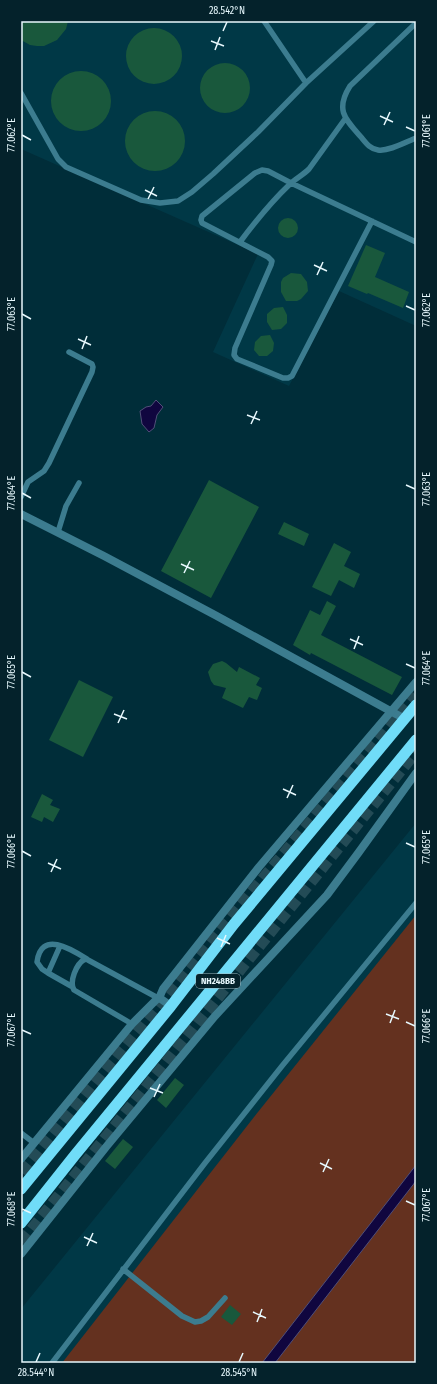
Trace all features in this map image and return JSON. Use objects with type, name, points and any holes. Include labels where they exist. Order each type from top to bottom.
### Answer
[{"type":"highway","name":"NH248BB","points":[[21,1189],[171,1006],[234,924],[416,705]]},
{"type":"highway","name":"NH248BB","points":[[21,1223],[416,740]]},
{"type":"street","points":[[21,514],[215,615],[405,719]]},
{"type":"street","points":[[21,1159],[132,1024],[159,997],[163,989],[259,867],[416,682]]},
{"type":"street","points":[[21,1254],[106,1147],[215,1016],[327,895],[416,772]]},
{"type":"street","points":[[159,997],[171,1006]]},
{"type":"lane","points":[[264,21],[306,83]]},
{"type":"lane","points":[[21,93],[61,164],[141,200],[160,203],[178,201],[192,192],[258,132],[306,83],[374,21]]},
{"type":"lane","points":[[416,23],[350,86],[343,100],[345,119],[370,148],[382,151],[416,138]]},
{"type":"lane","points":[[240,242],[262,213],[291,183],[304,174],[314,163],[345,119]]},
{"type":"lane","points":[[372,221],[292,376],[283,378],[241,362],[237,359],[234,354],[235,348],[272,261],[268,257],[202,223],[201,220],[202,216],[255,173],[262,170],[268,171],[416,242]]},
{"type":"lane","points":[[21,497],[28,482],[44,471],[49,463],[92,372],[92,364],[69,352]]},
{"type":"lane","points":[[58,532],[66,506],[78,483]]},
{"type":"lane","points":[[52,1363],[123,1269],[282,1066],[416,903]]},
{"type":"lane","points":[[132,1024],[74,990],[71,986],[42,969],[37,962],[40,950],[48,944],[74,951],[88,960],[159,997]]},
{"type":"lane","points":[[48,973],[60,946]]},
{"type":"lane","points":[[71,986],[79,964],[84,959],[88,960]]},
{"type":"lane","points":[[21,1133],[34,1143]]},
{"type":"lane","points":[[123,1269],[182,1316],[195,1322],[201,1321],[208,1317],[225,1298]]},
{"type":"shaded area","points":[[21,21],[416,21],[416,326],[339,291],[289,386],[213,352],[258,254],[21,149]]},
{"type":"shaded area","points":[[156,400],[163,407],[157,415],[154,428],[149,432],[142,424],[140,411],[151,406]]},
{"type":"shaded area","points":[[416,823],[416,1363],[21,1363],[21,1309]]},
{"type":"shaded area","points":[[416,915],[416,1363],[62,1363],[258,1112]]},
{"type":"shaded area","points":[[416,1165],[416,1181],[275,1363],[262,1363]]},
{"type":"building","points":[[21,21],[68,21],[66,29],[57,40],[44,46],[37,46],[30,45],[21,40]]},
{"type":"building","points":[[154,28],[165,30],[174,36],[180,45],[182,56],[180,67],[174,76],[165,82],[154,84],[143,82],[134,76],[128,67],[126,56],[128,45],[134,36],[143,30]]},
{"type":"building","points":[[225,63],[239,67],[246,74],[250,88],[246,102],[239,109],[225,113],[211,109],[204,102],[200,88],[204,74],[211,67]]},
{"type":"building","points":[[81,71],[98,76],[106,84],[111,101],[106,118],[98,126],[81,131],[64,126],[56,118],[51,101],[56,84],[64,76]]},
{"type":"building","points":[[149,111],[161,111],[172,116],[180,124],[185,135],[183,153],[172,166],[161,171],[149,171],[138,166],[130,158],[125,147],[125,135],[130,124],[138,116]]},
{"type":"building","points":[[288,218],[295,221],[298,228],[295,235],[288,238],[281,235],[278,228],[281,221]]},
{"type":"building","points":[[366,245],[385,253],[375,277],[409,292],[403,308],[348,286]]},
{"type":"building","points":[[291,273],[301,274],[307,282],[308,291],[301,299],[297,301],[286,301],[281,292],[281,282],[283,278]]},
{"type":"building","points":[[283,307],[287,315],[287,323],[281,329],[272,330],[267,322],[267,314],[274,308]]},
{"type":"building","points":[[270,335],[274,343],[273,351],[267,356],[259,356],[254,350],[255,342],[261,336]]},
{"type":"building","points":[[209,480],[259,507],[211,598],[161,571]]},
{"type":"building","points":[[284,522],[309,534],[304,546],[278,534]]},
{"type":"building","points":[[334,543],[351,552],[344,566],[360,574],[354,588],[339,580],[331,596],[312,587]]},
{"type":"building","points":[[327,601],[336,606],[321,635],[402,677],[392,695],[311,653],[310,655],[293,645],[310,610],[320,615]]},
{"type":"building","points":[[222,661],[237,672],[239,667],[260,678],[256,685],[262,688],[257,700],[249,697],[243,708],[222,698],[226,688],[214,685],[208,672],[213,664]]},
{"type":"building","points":[[79,680],[113,697],[83,757],[49,740]]},
{"type":"building","points":[[42,794],[53,800],[50,805],[60,809],[53,822],[44,817],[42,822],[31,817]]},
{"type":"building","points":[[175,1078],[184,1085],[166,1108],[157,1100]]},
{"type":"building","points":[[123,1139],[133,1147],[115,1169],[105,1161]]},
{"type":"building","points":[[230,1305],[241,1314],[232,1325],[221,1317]]},
{"type":"tunnel","points":[[21,1172],[223,926],[416,695]]},
{"type":"tunnel","points":[[21,1242],[416,752]]}]
